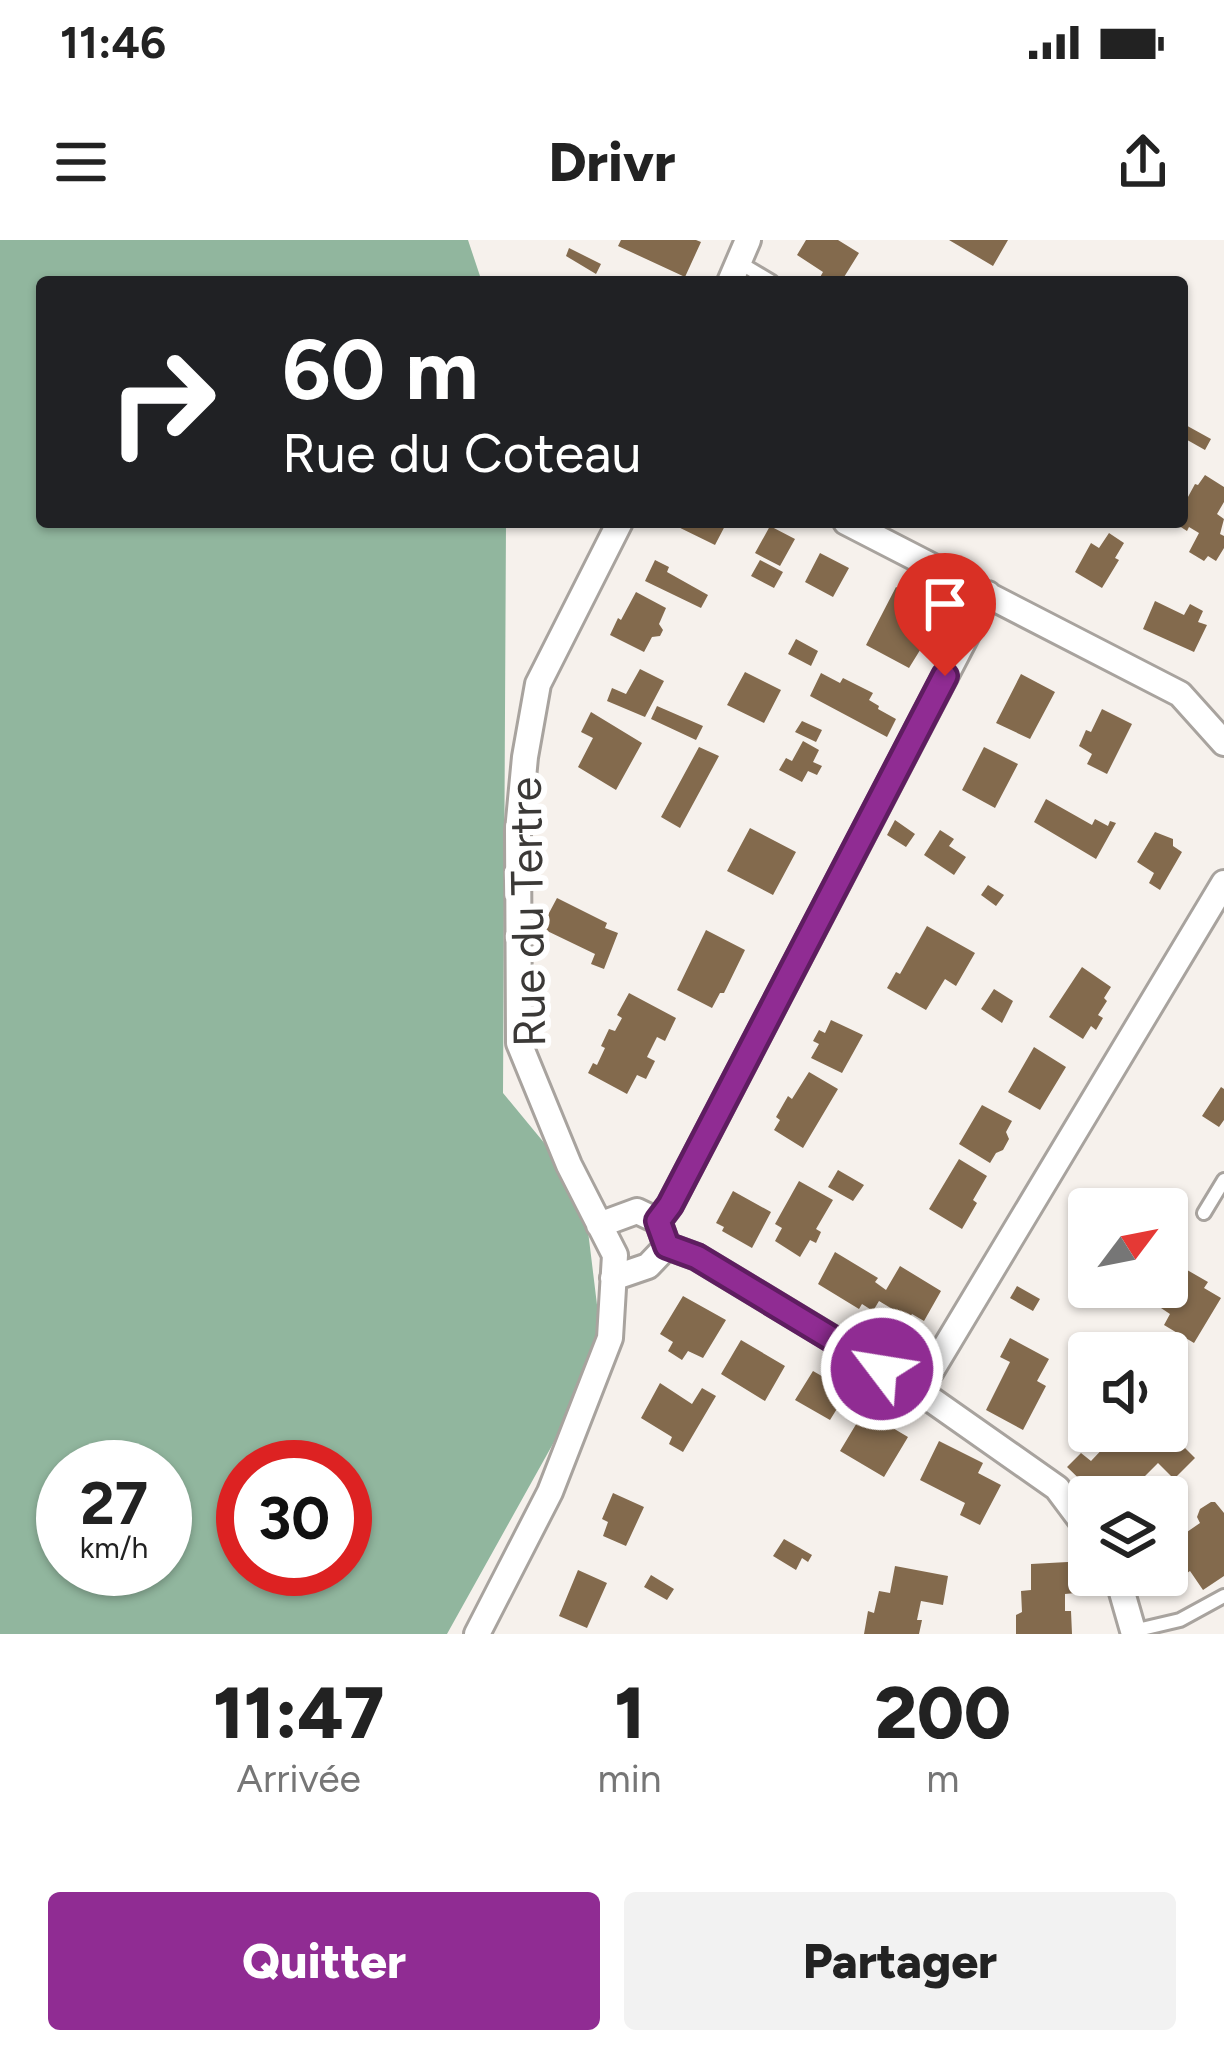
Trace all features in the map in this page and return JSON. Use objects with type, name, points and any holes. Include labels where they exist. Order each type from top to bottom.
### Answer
[{"type":"street","name":"Rue du Tertre","points":[[477,1634],[550,1492],[610,1338],[615,1255],[569,1165],[519,1043],[518,831],[538,684],[617,528]]},
{"type":"street","points":[[860,528],[1180,694],[1224,743]]},
{"type":"street","points":[[613,1278],[647,1266],[663,1234],[670,1205],[988,594]]},
{"type":"street","points":[[919,1391],[1224,883]]},
{"type":"street","points":[[599,1225],[638,1211],[697,1257],[919,1391],[1058,1488],[1068,1502]]},
{"type":"street","points":[[1123,1596],[1134,1632]]},
{"type":"lane","points":[[1204,1213],[1224,1180]]},
{"type":"lane","points":[[1134,1632],[1180,1620],[1224,1596]]},
{"type":"green space","points":[[0,240],[468,240],[480,276],[36,276],[36,528],[506,528],[503,1093],[583,1190],[603,1354],[447,1634],[0,1634]]},
{"type":"building","points":[[621,240],[701,242],[685,276],[618,246]]},
{"type":"building","points":[[806,240],[838,240],[859,253],[845,276],[821,276],[823,272],[797,255]]},
{"type":"building","points":[[949,240],[1008,240],[993,266]]},
{"type":"building","points":[[569,248],[601,264],[596,274],[566,256]]},
{"type":"building","points":[[1188,426],[1211,439],[1205,450],[1188,440]]},
{"type":"building","points":[[1205,475],[1224,487],[1224,502],[1217,514],[1224,519],[1220,534],[1224,548],[1216,561],[1208,556],[1204,561],[1189,552],[1199,533],[1182,528],[1188,528],[1188,497]]},
{"type":"building","points":[[680,528],[724,528],[715,545]]},
{"type":"building","points":[[769,528],[795,539],[780,566],[755,553]]},
{"type":"building","points":[[1109,533],[1124,543],[1102,588],[1075,572],[1091,543],[1099,548]]},
{"type":"building","points":[[820,553],[849,568],[833,597],[805,582]]},
{"type":"building","points":[[655,560],[708,595],[701,608],[645,581]]},
{"type":"building","points":[[760,560],[783,572],[774,588],[751,576]]},
{"type":"building","points":[[896,587],[928,604],[912,635],[925,642],[909,668],[866,645]]},
{"type":"building","points":[[636,592],[666,608],[660,636],[652,637],[644,652],[610,635]]},
{"type":"building","points":[[1155,601],[1184,615],[1190,604],[1203,611],[1198,622],[1207,625],[1194,652],[1143,629]]},
{"type":"building","points":[[796,639],[818,651],[811,666],[788,654]]},
{"type":"building","points":[[640,669],[664,681],[645,717],[607,701],[612,688],[626,694]]},
{"type":"building","points":[[745,672],[781,690],[764,723],[727,705]]},
{"type":"building","points":[[821,673],[873,693],[869,700],[896,719],[887,737],[810,696]]},
{"type":"building","points":[[1021,674],[1055,692],[1030,739],[996,723]]},
{"type":"building","points":[[657,706],[703,726],[696,740],[651,719]]},
{"type":"building","points":[[1102,709],[1132,724],[1107,774],[1087,764],[1092,754],[1079,746]]},
{"type":"building","points":[[591,712],[642,743],[616,790],[578,767],[593,738],[581,732]]},
{"type":"building","points":[[802,721],[822,730],[816,742],[795,732]]},
{"type":"building","points":[[803,741],[819,750],[813,762],[822,766],[817,775],[808,771],[802,782],[779,770],[786,758],[792,761]]},
{"type":"building","points":[[699,747],[719,756],[680,828],[661,817]]},
{"type":"building","points":[[984,747],[1018,764],[995,808],[962,790]]},
{"type":"building","points":[[1046,799],[1092,825],[1095,819],[1108,826],[1110,821],[1116,823],[1096,859],[1034,822]]},
{"type":"building","points":[[895,820],[915,834],[906,847],[887,835]]},
{"type":"building","points":[[750,828],[796,852],[773,895],[727,871]]},
{"type":"building","points":[[940,830],[954,839],[949,846],[966,857],[954,875],[924,855]]},
{"type":"building","points":[[1155,832],[1173,839],[1173,846],[1182,852],[1160,890],[1149,883],[1154,873],[1137,862]]},
{"type":"building","points":[[988,885],[1004,895],[996,906],[981,895]]},
{"type":"building","points":[[557,898],[618,933],[604,969],[591,964],[595,954],[541,928]]},
{"type":"building","points":[[927,926],[975,953],[956,986],[945,979],[926,1010],[887,988]]},
{"type":"building","points":[[706,930],[745,950],[712,1008],[677,990]]},
{"type":"building","points":[[1082,967],[1111,987],[1098,1015],[1103,1018],[1083,1039],[1049,1017]]},
{"type":"building","points":[[994,989],[1013,1001],[1002,1023],[981,1009]]},
{"type":"building","points":[[629,993],[676,1018],[665,1041],[657,1037],[647,1057],[655,1061],[646,1079],[637,1075],[627,1094],[588,1073],[593,1063],[597,1065],[609,1029],[615,1031],[622,1018],[617,1015]]},
{"type":"building","points":[[831,1020],[863,1035],[842,1073],[811,1058],[819,1044],[813,1041],[819,1030],[825,1033]]},
{"type":"building","points":[[1034,1047],[1066,1067],[1040,1110],[1008,1092]]},
{"type":"building","points":[[809,1072],[838,1089],[803,1148],[774,1130],[788,1096],[792,1099]]},
{"type":"building","points":[[1221,1087],[1224,1120],[1219,1127],[1202,1116]]},
{"type":"building","points":[[982,1105],[1012,1121],[1006,1132],[1009,1139],[990,1163],[959,1144]]},
{"type":"building","points":[[959,1159],[987,1176],[962,1229],[929,1209]]},
{"type":"building","points":[[838,1170],[864,1185],[853,1201],[828,1187]]},
{"type":"building","points":[[799,1181],[833,1200],[816,1229],[821,1232],[816,1243],[810,1240],[800,1257],[775,1241],[782,1228],[775,1224]]},
{"type":"building","points":[[733,1191],[771,1212],[752,1248],[716,1223]]},
{"type":"building","points":[[835,1252],[878,1278],[875,1282],[886,1290],[900,1266],[941,1291],[924,1321],[912,1314],[909,1319],[879,1301],[873,1311],[862,1304],[859,1309],[818,1284]]},
{"type":"building","points":[[1188,1270],[1208,1282],[1204,1288],[1221,1298],[1194,1343],[1188,1332],[1164,1325],[1170,1314],[1161,1308],[1188,1308]]},
{"type":"building","points":[[1017,1286],[1040,1299],[1033,1311],[1010,1298]]},
{"type":"building","points":[[683,1296],[726,1320],[703,1358],[688,1351],[682,1360],[668,1351],[673,1342],[660,1334]]},
{"type":"building","points":[[1010,1338],[1049,1359],[1037,1381],[1046,1386],[1023,1430],[986,1410],[1010,1362],[1000,1357]]},
{"type":"building","points":[[741,1340],[785,1366],[765,1401],[721,1374]]},
{"type":"building","points":[[813,1371],[848,1391],[830,1420],[795,1400]]},
{"type":"building","points":[[660,1383],[692,1404],[702,1388],[716,1396],[683,1452],[669,1444],[672,1437],[641,1418]]},
{"type":"building","points":[[864,1411],[908,1437],[884,1477],[840,1451]]},
{"type":"building","points":[[939,1441],[983,1463],[978,1473],[1001,1485],[980,1525],[960,1515],[965,1503],[920,1480]]},
{"type":"building","points":[[1188,1451],[1195,1458],[1177,1476],[1158,1463],[1145,1476],[1076,1476],[1067,1467],[1081,1453],[1091,1461],[1100,1452]]},
{"type":"building","points":[[613,1493],[644,1507],[626,1546],[603,1536],[608,1522],[602,1519]]},
{"type":"building","points":[[1215,1502],[1224,1513],[1224,1576],[1203,1590],[1188,1572],[1188,1531],[1200,1523],[1200,1509]]},
{"type":"building","points":[[784,1539],[812,1555],[808,1562],[802,1558],[796,1570],[773,1556]]},
{"type":"building","points":[[1068,1562],[1065,1611],[1071,1611],[1072,1634],[1016,1634],[1021,1591],[1031,1590],[1031,1564]]},
{"type":"building","points":[[895,1566],[948,1576],[943,1605],[921,1601],[919,1634],[864,1634],[868,1611],[874,1613],[879,1591],[890,1593]]},
{"type":"building","points":[[578,1570],[607,1583],[587,1628],[559,1616]]},
{"type":"building","points":[[651,1575],[674,1589],[667,1600],[644,1587]]},
{"type":"route","points":[[882,1369],[697,1257],[667,1246],[658,1221],[945,676]]}]
